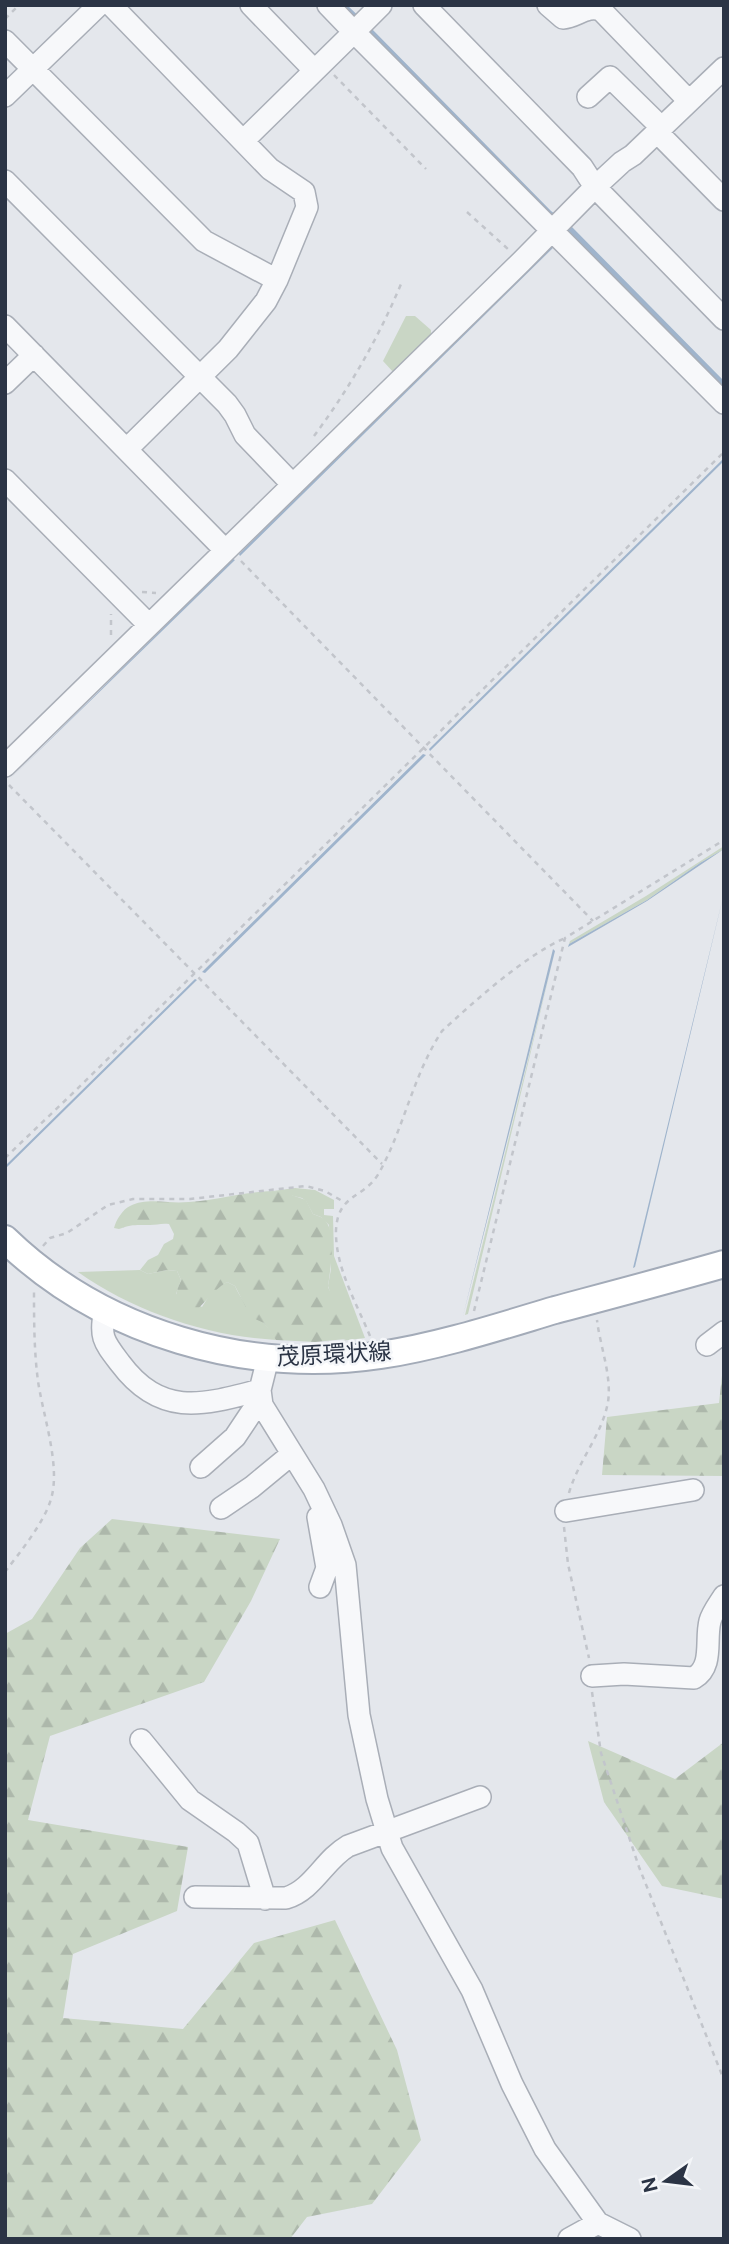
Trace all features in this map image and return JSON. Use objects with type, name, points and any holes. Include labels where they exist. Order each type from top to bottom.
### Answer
[{"type":"main road","name":"茂原環状線","points":[[5,1239],[32,1263],[105,1310],[139,1326],[240,1355],[324,1360],[378,1355],[464,1336],[724,1264]]},
{"type":"street","points":[[5,96],[99,5]]},
{"type":"street","points":[[111,5],[270,169],[304,192],[307,207],[277,280],[250,323],[127,449]]},
{"type":"street","points":[[251,5],[318,66]]},
{"type":"street","points":[[328,5],[724,403]]},
{"type":"street","points":[[243,141],[381,5]]},
{"type":"street","points":[[424,5],[582,167],[595,187],[724,319]]},
{"type":"street","points":[[548,5],[563,18],[570,18],[587,8],[601,10],[689,101]]},
{"type":"street","points":[[5,41],[204,242],[277,280]]},
{"type":"street","points":[[5,766],[595,187],[660,131],[724,68]]},
{"type":"street","points":[[589,97],[610,77],[724,200]]},
{"type":"street","points":[[5,181],[227,404],[245,435],[293,485]]},
{"type":"street","points":[[5,326],[227,548]]},
{"type":"street","points":[[5,383],[34,355]]},
{"type":"street","points":[[5,480],[149,625]]},
{"type":"street","points":[[105,1310],[102,1325],[104,1341],[131,1377],[153,1395],[169,1402],[196,1404],[261,1398]]},
{"type":"street","points":[[707,1345],[724,1332]]},
{"type":"street","points":[[201,1467],[235,1437],[261,1398],[268,1358]]},
{"type":"street","points":[[261,1398],[314,1489],[331,1525],[345,1565],[359,1715],[377,1799],[392,1848],[472,1990],[512,2084],[545,2149],[598,2223],[630,2239]]},
{"type":"street","points":[[221,1508],[292,1454]]},
{"type":"street","points":[[314,1489],[327,1568],[320,1587]]},
{"type":"street","points":[[566,1511],[693,1490]]},
{"type":"street","points":[[592,1676],[624,1674],[694,1678],[702,1673],[706,1663],[710,1619],[724,1597]]},
{"type":"street","points":[[141,1740],[190,1800],[248,1843],[265,1899]]},
{"type":"street","points":[[195,1897],[265,1899],[298,1895],[338,1852],[480,1797]]},
{"type":"street","points":[[569,2239],[598,2223]]},
{"type":"path","points":[[5,19],[19,5]]},
{"type":"path","points":[[318,66],[426,169]]},
{"type":"path","points":[[467,212],[521,262]]},
{"type":"path","points":[[312,439],[362,363],[401,284]]},
{"type":"path","points":[[5,1158],[724,452]]},
{"type":"path","points":[[227,548],[593,921]]},
{"type":"path","points":[[140,592],[160,593]]},
{"type":"path","points":[[111,605],[111,641]]},
{"type":"path","points":[[5,781],[382,1164]]},
{"type":"path","points":[[378,1355],[343,1273],[336,1230],[338,1214],[345,1202],[366,1188],[378,1174],[433,1044],[442,1031],[527,961],[724,840]]},
{"type":"path","points":[[464,1336],[472,1318],[565,938]]},
{"type":"path","points":[[5,1572],[45,1513],[53,1490],[51,1456],[38,1381],[32,1263],[50,1238],[73,1229],[108,1205],[133,1199],[200,1198],[306,1186],[325,1191],[345,1202]]},
{"type":"green space","points":[[406,316],[415,316],[431,330],[431,336],[394,373],[383,361]]},
{"type":"green space","points":[[724,846],[724,849],[647,900],[569,944],[570,941]]},
{"type":"green space","points":[[555,951],[468,1314],[465,1315]]},
{"type":"green space","points":[[295,1188],[315,1190],[334,1200],[334,1209],[324,1209],[324,1215],[333,1216],[334,1256],[365,1338],[340,1341],[346,1339],[328,1286],[331,1269],[329,1225],[313,1214],[302,1198],[273,1191]]},
{"type":"green space","points":[[273,1191],[306,1200],[313,1214],[323,1218],[330,1229],[332,1245],[328,1287],[349,1312],[355,1324],[346,1339],[315,1342],[276,1340],[264,1323],[251,1317],[235,1286],[227,1282],[188,1317],[176,1300],[181,1280],[177,1271],[148,1274],[140,1270],[148,1260],[158,1255],[164,1244],[173,1239],[174,1234],[169,1224],[114,1228],[125,1210],[139,1203],[194,1202]]},
{"type":"green space","points":[[140,1270],[148,1274],[177,1271],[181,1280],[176,1294],[202,1307],[212,1291],[227,1282],[235,1286],[276,1340],[224,1333],[172,1320],[123,1299],[78,1272]]},
{"type":"green space","points":[[724,1357],[724,1476],[602,1475],[607,1417],[719,1403]]},
{"type":"green space","points":[[112,1519],[280,1539],[251,1601],[204,1682],[50,1736],[28,1820],[188,1847],[177,1911],[73,1954],[63,2018],[183,2029],[254,1943],[335,1920],[397,2050],[421,2140],[372,2204],[307,2217],[290,2239],[5,2239],[5,1634],[32,1619],[80,1548]]},
{"type":"green space","points":[[588,1741],[675,1779],[724,1742],[724,1899],[662,1886],[604,1802]]},
{"type":"water","points":[[340,5],[347,5],[551,211],[572,227],[724,381],[724,394]]},
{"type":"water","points":[[555,242],[557,244],[240,556],[239,554]]},
{"type":"water","points":[[724,458],[724,461],[430,751],[429,749]]},
{"type":"water","points":[[233,559],[235,560],[9,780]]},
{"type":"water","points":[[423,754],[426,755],[205,973],[202,972]]},
{"type":"water","points":[[724,849],[647,901],[568,947],[647,900]]},
{"type":"water","points":[[724,893],[635,1267],[633,1268]]},
{"type":"water","points":[[553,949],[555,951],[463,1316]]},
{"type":"water","points":[[195,979],[197,980],[5,1169],[5,1166]]}]
